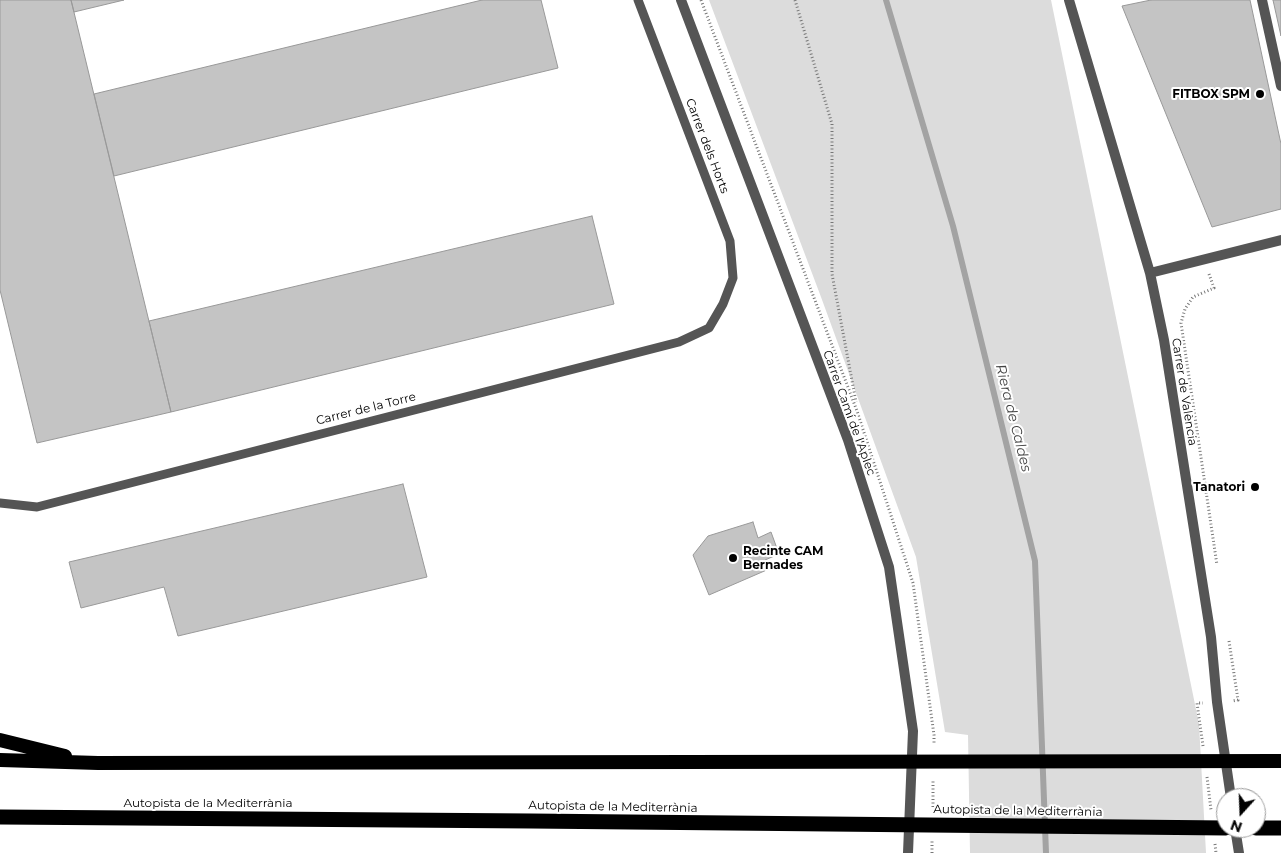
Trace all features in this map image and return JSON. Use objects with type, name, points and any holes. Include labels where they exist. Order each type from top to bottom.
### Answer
[{"type":"highway","points":[[0,740],[50,753],[98,762]]},
{"type":"highway","points":[[0,760],[98,762],[1279,761]]},
{"type":"highway","name":"Autopista de la Mediterrània","points":[[0,818],[1216,828]]},
{"type":"street","name":"Carrer Camí de l'Aplec","points":[[681,0],[848,440],[889,567],[913,731],[908,853]]},
{"type":"street","name":"Carrer de València","points":[[1069,0],[1150,273],[1164,340],[1211,637],[1217,702],[1230,788]]},
{"type":"street","points":[[1262,0],[1281,86]]},
{"type":"street","points":[[1150,273],[1281,240]]},
{"type":"street","points":[[1237,838],[1239,853]]},
{"type":"lane","name":"Carrer dels Horts","points":[[638,0],[730,242],[733,278],[724,304]]},
{"type":"lane","name":"Carrer de la Torre","points":[[0,503],[37,507],[679,342],[709,328],[724,304]]},
{"type":"path","points":[[700,0],[857,411],[832,274],[832,124],[795,0]]},
{"type":"path","points":[[1214,288],[1193,297],[1185,310],[1181,323],[1218,572]]},
{"type":"path","points":[[1229,641],[1238,700]]},
{"type":"shaded area","points":[[709,0],[1051,0],[1199,724],[1206,853],[970,853],[968,735],[945,732],[916,557],[821,297]]},
{"type":"building","points":[[0,0],[71,0],[171,412],[37,443],[0,290]]},
{"type":"building","points":[[71,0],[124,0],[74,12]]},
{"type":"building","points":[[482,0],[541,0],[558,68],[114,176],[94,94]]},
{"type":"building","points":[[1151,0],[1250,0],[1281,144],[1281,209],[1212,227],[1122,6]]},
{"type":"building","points":[[1273,0],[1281,0],[1281,36]]},
{"type":"building","points":[[592,216],[614,304],[171,412],[149,321]]},
{"type":"building","points":[[403,484],[427,577],[178,636],[164,587],[81,608],[69,562]]},
{"type":"building","name":"Recinte CAM Bernades","points":[[753,522],[758,538],[771,532],[779,554],[765,560],[769,569],[709,595],[693,555],[708,536]]},
{"type":"waterway","name":"Riera de Caldes","points":[[886,0],[953,226],[1035,561],[1046,853]]},
{"type":"place","name":"FITBOX SPM","points":[[1260,94]]},
{"type":"place","name":"Tanatori","points":[[1255,487]]},
{"type":"place","name":"Recinte CAM Bernades","points":[[733,558]]}]
